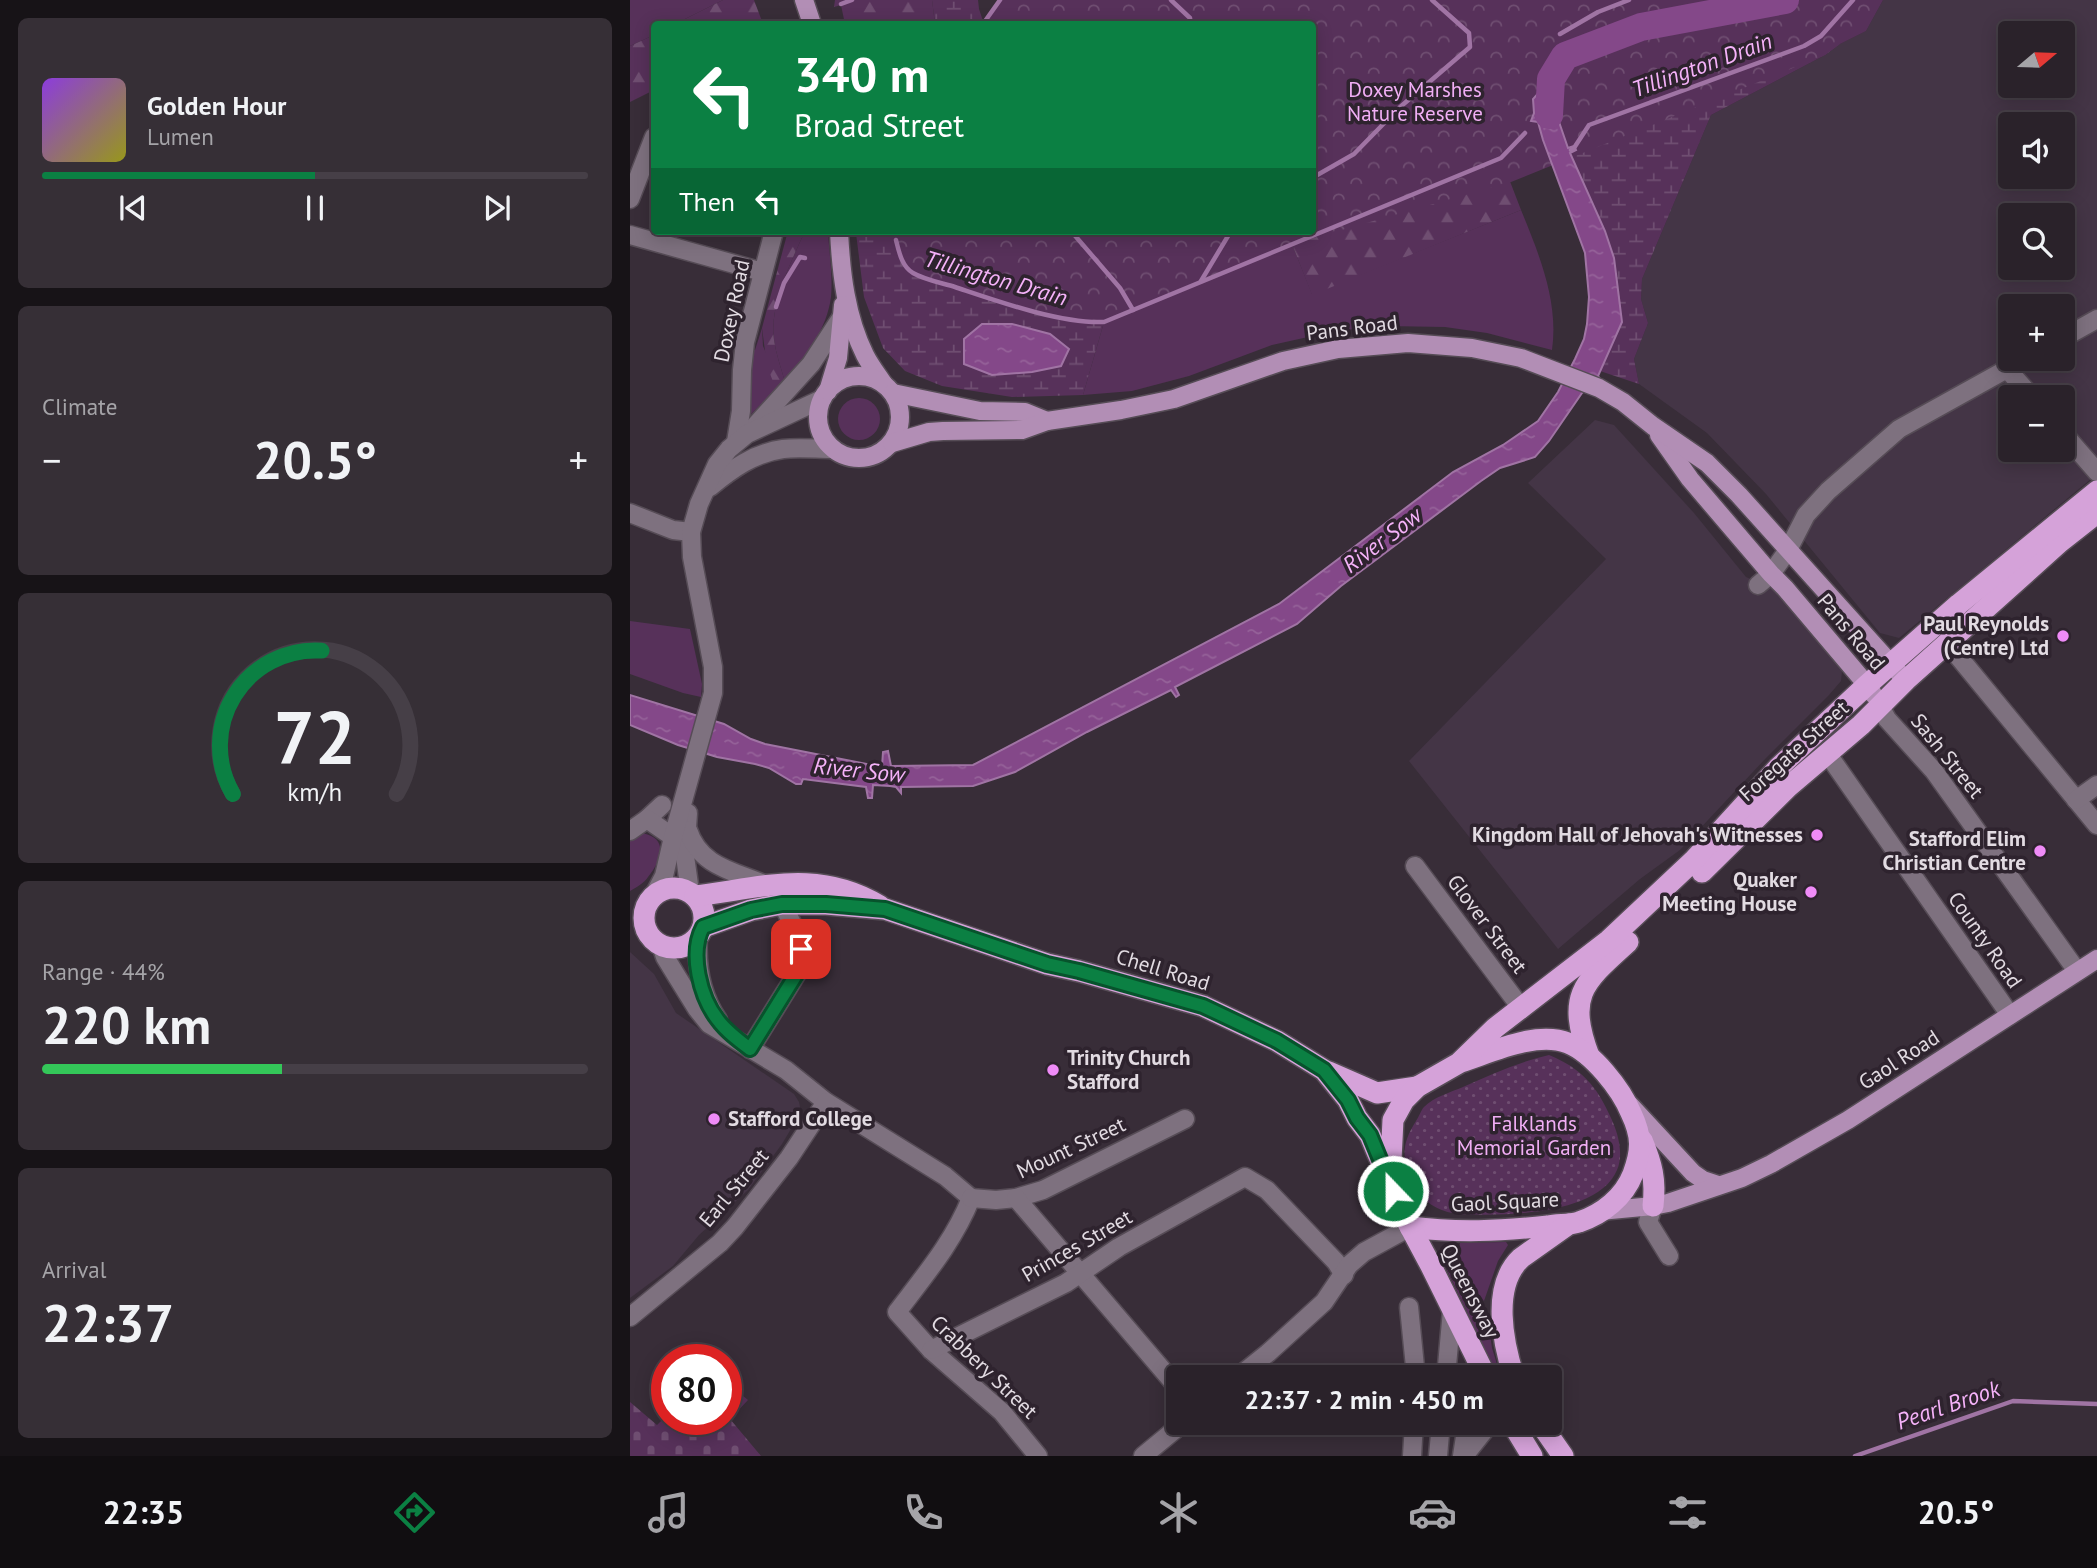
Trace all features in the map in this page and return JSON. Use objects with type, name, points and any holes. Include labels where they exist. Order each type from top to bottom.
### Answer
[{"type":"highway","name":"Foregate Street","points":[[1522,1009],[1609,940],[1693,862],[1778,768],[1891,663],[1977,588],[2097,491]]},
{"type":"highway","name":"Foregate Street","points":[[1588,1056],[1582,1037],[1579,1010],[1583,987],[1594,973],[1788,787],[1861,725],[1906,680],[2060,542],[2097,513]]},
{"type":"highway","name":"Chell Road","points":[[692,894],[800,883],[841,887],[860,894],[885,909],[1047,964],[1203,1006],[1277,1041],[1324,1070],[1348,1100],[1370,1135],[1393,1191]]},
{"type":"highway","points":[[672,887],[692,894],[703,910],[700,932],[690,944],[677,948],[647,936],[644,902],[672,887]]},
{"type":"highway","name":"Chell Road","points":[[700,932],[751,910],[782,904],[826,904],[885,909]]},
{"type":"highway","points":[[1459,1063],[1495,1028],[1522,1009]]},
{"type":"highway","points":[[1410,1227],[1393,1191],[1391,1160],[1393,1120],[1404,1100],[1418,1087],[1459,1063],[1515,1044],[1536,1040],[1567,1043],[1588,1056],[1626,1100],[1652,1163],[1655,1189],[1653,1206]]},
{"type":"highway","points":[[1324,1070],[1377,1093],[1418,1087]]},
{"type":"highway","points":[[1600,1211],[1614,1202],[1628,1187],[1639,1157],[1640,1135]]},
{"type":"highway","name":"Gaol Square","points":[[1410,1227],[1447,1231],[1500,1231],[1578,1223],[1600,1211]]},
{"type":"highway","name":"Queensway","points":[[1511,1365],[1501,1314],[1508,1276],[1514,1264],[1521,1258],[1571,1223]]},
{"type":"highway","name":"Queensway","points":[[1410,1227],[1480,1365]]},
{"type":"highway","points":[[1519,1435],[1532,1456]]},
{"type":"highway","points":[[1548,1435],[1563,1456]]},
{"type":"main road","points":[[804,0],[811,21]]},
{"type":"main road","points":[[839,235],[844,288],[843,315],[838,358],[818,412],[819,426],[832,449],[851,458],[864,459],[877,455],[892,443],[901,418],[899,405],[866,358],[856,335],[844,288]]},
{"type":"main road","name":"Pans Road","points":[[892,443],[943,430],[1022,430],[1047,421],[1121,411],[1174,399],[1283,361],[1338,349],[1408,343],[1472,348],[1521,358],[1599,388],[1623,402],[1707,463],[1906,680]]},
{"type":"main road","points":[[825,395],[837,382],[849,377],[873,378],[889,388]]},
{"type":"main road","name":"Pans Road","points":[[889,388],[980,411],[1025,412],[1047,421]]},
{"type":"main road","name":"Pans Road","points":[[1653,426],[1765,580],[1786,589],[1867,685],[1880,706]]},
{"type":"main road","name":"Gaol Road","points":[[1600,1211],[1653,1206],[1742,1178],[1771,1164],[1848,1120],[2097,959]]},
{"type":"main road","points":[[1626,1100],[1693,1173],[1718,1185]]},
{"type":"street","points":[[630,199],[651,145]]},
{"type":"street","points":[[630,235],[763,272]]},
{"type":"street","name":"Doxey Road","points":[[741,438],[745,342],[773,235]]},
{"type":"street","points":[[741,438],[811,364],[843,315]]},
{"type":"street","points":[[2075,331],[2097,319]]},
{"type":"street","points":[[1765,580],[1788,550],[1806,515],[1828,491],[1899,429],[2003,371]]},
{"type":"street","points":[[2009,371],[2021,385]]},
{"type":"street","name":"Doxey Road","points":[[680,831],[696,755],[713,693],[713,667],[692,557],[691,532],[699,504],[717,464],[741,438],[825,395]]},
{"type":"street","points":[[2075,447],[2097,472]]},
{"type":"street","name":"Doxey Road","points":[[707,489],[734,467],[757,457],[783,449],[832,449]]},
{"type":"street","points":[[630,513],[673,530],[691,532]]},
{"type":"street","points":[[1948,644],[2097,825]]},
{"type":"street","name":"Sash Street","points":[[1880,706],[1886,719],[1934,771],[2077,971]]},
{"type":"street","name":"County Road","points":[[1827,753],[2010,1015]]},
{"type":"street","points":[[2076,800],[2097,785]]},
{"type":"street","points":[[630,831],[662,806]]},
{"type":"street","points":[[647,819],[680,831],[704,857],[766,885]]},
{"type":"street","points":[[680,831],[692,894]]},
{"type":"street","points":[[644,902],[664,876],[680,831]]},
{"type":"street","name":"Glover Street","points":[[1415,866],[1522,1009]]},
{"type":"street","points":[[750,1049],[799,970],[801,960],[798,936],[782,904]]},
{"type":"street","points":[[700,932],[697,956],[704,992],[710,1009],[734,1037],[786,1070],[826,1102],[945,1176],[971,1198]]},
{"type":"street","points":[[647,936],[665,957],[709,1024],[734,1037]]},
{"type":"street","name":"Earl Street","points":[[630,1317],[720,1243],[735,1227],[789,1158],[826,1102]]},
{"type":"street","name":"Mount Street","points":[[971,1198],[1016,1198],[1043,1190],[1185,1119]]},
{"type":"street","name":"Princes Street","points":[[931,1350],[1066,1283],[1119,1247],[1245,1177],[1267,1190],[1344,1275]]},
{"type":"street","name":"Crabbery Street","points":[[971,1198],[964,1217],[940,1255],[897,1312],[931,1350],[1002,1412],[1038,1456]]},
{"type":"street","points":[[1016,1198],[1166,1374]]},
{"type":"street","points":[[1653,1206],[1648,1222],[1670,1256]]},
{"type":"street","points":[[1253,1365],[1324,1302],[1349,1265],[1369,1248],[1410,1227]]},
{"type":"street","points":[[1409,1307],[1418,1337],[1417,1365]]},
{"type":"street","points":[[1447,1365],[1452,1310]]},
{"type":"street","points":[[1472,1365],[1474,1353]]},
{"type":"street","points":[[1145,1455],[1169,1435]]},
{"type":"street","points":[[1438,1456],[1440,1435]]},
{"type":"street","points":[[1463,1456],[1466,1435]]},
{"type":"street","points":[[1463,1456],[1481,1435]]},
{"type":"shaded area","points":[[1883,0],[2097,0],[2097,474],[1899,638],[1880,633],[1766,494],[1707,433],[1639,384],[1634,359],[1648,323],[1641,299],[1642,279],[1711,115],[1825,55],[1866,31]]},
{"type":"shaded area","points":[[1595,420],[1614,425],[1694,513],[1746,577],[1790,595],[1843,661],[1841,681],[1829,695],[1680,850],[1640,879],[1558,949],[1409,761],[1606,559],[1528,483]]},
{"type":"shaded area","name":"Stafford College","points":[[630,952],[654,974],[676,1013],[794,1094],[801,1112],[782,1144],[748,1190],[699,1235],[673,1266],[630,1298]]},
{"type":"green space","points":[[630,0],[723,0],[681,21],[651,21],[651,36],[630,46]]},
{"type":"green space","points":[[723,0],[754,0],[762,21],[681,21]]},
{"type":"green space","points":[[835,0],[932,0],[935,21],[844,21],[841,5],[834,7]]},
{"type":"green space","points":[[932,0],[978,0],[983,21],[935,21]]},
{"type":"green space","name":"Doxey Marshes Nature Reserve","points":[[1000,0],[1883,0],[1866,31],[1825,55],[1511,182],[1292,244],[1104,322],[1061,318],[911,273],[902,261],[894,235],[1316,235],[1316,21],[985,21]]},
{"type":"green space","points":[[651,36],[651,92],[630,102],[630,46]]},
{"type":"green space","points":[[1840,44],[1825,55],[1711,115],[1642,279],[1641,299],[1648,323],[1634,359],[1639,384],[1600,371],[1622,322],[1614,258],[1570,152]]},
{"type":"green space","points":[[1501,158],[1521,210],[1312,295],[1292,244],[1298,235],[1316,235],[1316,229]]},
{"type":"green space","points":[[1521,210],[1541,261],[1550,296],[1553,314],[1552,350],[1487,333],[1445,327],[1386,326],[1335,331],[1272,345],[1189,376],[1132,391],[1083,395],[1104,322],[1292,244],[1312,294]]},
{"type":"green space","points":[[787,235],[803,235],[782,284],[775,313],[774,340],[785,382],[780,386],[774,384],[767,366],[762,328]]},
{"type":"green space","points":[[803,235],[828,235],[831,272],[829,309],[820,332],[785,382],[777,356],[773,327],[782,284]]},
{"type":"green space","points":[[856,235],[1032,235],[1292,244],[1104,322],[1083,395],[1012,397],[942,386],[905,371],[883,348],[864,297]]},
{"type":"green space","points":[[762,328],[763,346],[780,386],[747,418],[750,350],[755,350]]},
{"type":"green space","points":[[859,398],[874,404],[880,419],[874,434],[859,440],[844,434],[838,419],[844,404]]},
{"type":"green space","points":[[630,621],[690,629],[702,684],[701,697],[630,674]]},
{"type":"green space","points":[[642,833],[656,840],[660,850],[659,857],[646,879],[630,891],[630,838]]},
{"type":"green space","name":"Falklands Memorial Garden","points":[[1549,1055],[1587,1079],[1600,1096],[1611,1118],[1618,1137],[1620,1157],[1617,1170],[1606,1185],[1590,1197],[1569,1205],[1522,1213],[1459,1214],[1444,1211],[1425,1200],[1412,1182],[1405,1158],[1408,1136],[1424,1107],[1495,1073]]},
{"type":"green space","points":[[1506,1242],[1508,1245],[1498,1261],[1484,1301],[1457,1266],[1460,1243]]},
{"type":"green space","points":[[1447,1270],[1451,1270],[1488,1321],[1497,1365],[1492,1365]]},
{"type":"green space","points":[[742,1395],[748,1400],[742,1406]]},
{"type":"green space","points":[[630,1402],[651,1420],[651,1435],[742,1433],[761,1456],[630,1456]]},
{"type":"water","points":[[1551,79],[1561,99],[1558,119],[1568,148],[1574,146],[1576,150],[1570,153],[1605,231],[1614,258],[1622,322],[1598,376],[1601,380],[1582,393],[1535,457],[1500,468],[1481,481],[1341,586],[1297,624],[1175,687],[1179,695],[1176,697],[1171,690],[1015,772],[973,786],[901,787],[901,793],[896,787],[873,785],[872,798],[868,798],[866,787],[803,779],[801,784],[796,784],[769,768],[678,745],[630,725],[630,695],[724,724],[765,744],[882,767],[883,752],[888,751],[891,766],[973,765],[1279,604],[1453,472],[1503,445],[1538,421],[1558,392],[1584,339],[1589,297],[1585,253],[1538,122],[1531,121],[1534,113],[1533,99]]},
{"type":"water","points":[[982,324],[1012,324],[1050,334],[1069,349],[1061,366],[1032,372],[992,375],[964,364],[964,339]]},
{"type":"waterway","points":[[841,4],[852,0]]},
{"type":"waterway","points":[[985,21],[1000,0]]},
{"type":"waterway","points":[[1171,0],[1190,21]]},
{"type":"waterway","points":[[1316,176],[1354,154],[1399,108],[1470,47],[1469,33],[1432,0]]},
{"type":"waterway","points":[[1560,34],[1598,12],[1629,0]]},
{"type":"waterway","name":"River Sow","points":[[1549,115],[1551,79],[1565,56],[1641,27],[1785,0]]},
{"type":"waterway","name":"Tillington Drain","points":[[1571,150],[1589,125],[1804,46],[1821,36],[1853,0]]},
{"type":"waterway","name":"Tillington Drain","points":[[1316,234],[1501,158],[1525,133]]},
{"type":"waterway","points":[[1074,235],[1120,288],[1133,310]]},
{"type":"waterway","points":[[1201,281],[1229,235]]},
{"type":"waterway","name":"Tillington Drain","points":[[896,240],[906,267],[923,278],[1049,315],[1087,322],[1104,322],[1315,235]]},
{"type":"waterway","name":"Tillington Drain","points":[[776,307],[784,283],[800,257],[805,258]]},
{"type":"waterway","name":"Pearl Brook","points":[[1855,1456],[2013,1401],[2097,1404]]},
{"type":"place","name":"Paul Reynolds (Centre) Ltd","points":[[2063,636]]},
{"type":"place","name":"Kingdom Hall of Jehovah's Witnesses","points":[[1817,835]]},
{"type":"place","name":"Stafford Elim Christian Centre","points":[[2040,851]]},
{"type":"place","name":"Quaker Meeting House","points":[[1811,892]]},
{"type":"place","name":"Trinity Church Stafford","points":[[1053,1070]]},
{"type":"place","name":"Stafford College","points":[[714,1119]]},
{"type":"route","points":[[801,949],[799,970],[750,1049],[719,1022],[710,1009],[699,976],[697,956],[698,937],[703,927],[751,910],[782,904],[826,904],[885,909],[1047,964],[1203,1006],[1277,1041],[1324,1070],[1348,1100],[1370,1135],[1393,1191]]}]
